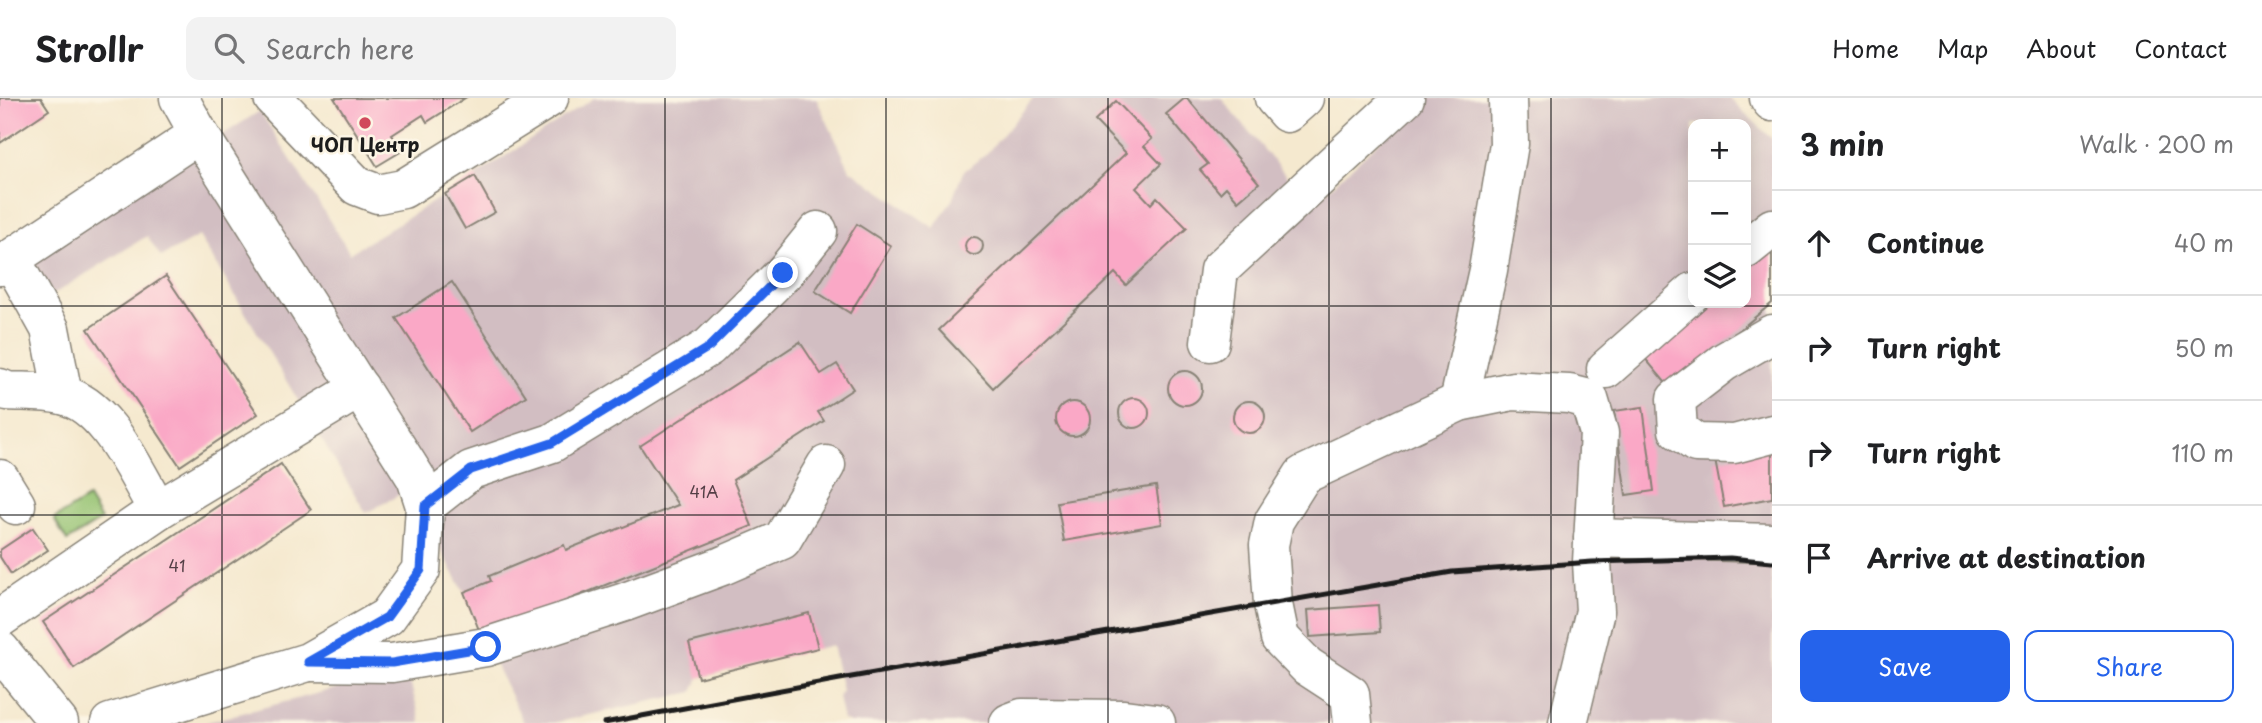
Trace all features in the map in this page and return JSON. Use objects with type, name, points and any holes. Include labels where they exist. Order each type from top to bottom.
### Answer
[{"type":"street","points":[[110,723],[308,662],[387,617],[421,570],[425,506],[416,478],[198,134],[179,98]]},
{"type":"street","points":[[273,98],[357,186],[378,194],[402,189],[549,98]]},
{"type":"street","points":[[1274,98],[1287,113],[1304,98]]},
{"type":"street","points":[[1210,342],[1219,270],[1405,98]]},
{"type":"street","points":[[1458,402],[1488,270],[1509,144],[1508,98]]},
{"type":"street","points":[[63,395],[50,329],[6,263],[198,134]]},
{"type":"street","points":[[1751,245],[1772,228]]},
{"type":"street","points":[[425,506],[471,470],[552,443],[709,347],[783,273],[818,231]]},
{"type":"street","points":[[1606,369],[1688,296]]},
{"type":"street","points":[[1772,334],[1724,362],[1676,399],[1678,430],[1696,443],[1734,444],[1772,434]]},
{"type":"street","points":[[0,388],[7,391],[63,395],[89,407],[109,428],[158,510]]},
{"type":"street","points":[[0,618],[158,510],[360,388]]},
{"type":"street","points":[[1353,723],[1350,694],[1307,666],[1280,638],[1273,604],[1269,545],[1274,521],[1303,475],[1458,402],[1513,391],[1569,394],[1589,399],[1599,433],[1592,562],[1595,611],[1568,723]]},
{"type":"street","points":[[308,662],[392,663],[486,647],[710,571],[782,540],[826,465]]},
{"type":"street","points":[[1593,538],[1772,542]]},
{"type":"street","points":[[0,650],[59,723]]},
{"type":"street","points":[[1009,723],[1022,718],[1124,719],[1149,723]]},
{"type":"shaded area","points":[[594,98],[816,98],[850,170],[934,228],[952,200],[963,172],[987,153],[1034,98],[1221,98],[1311,206],[1425,98],[1729,98],[1772,139],[1772,723],[850,723],[843,720],[838,697],[842,691],[832,645],[699,678],[693,692],[553,723],[524,723],[481,635],[464,592],[408,490],[366,513],[199,236],[161,257],[147,236],[52,295],[29,258],[260,111],[350,253]]},
{"type":"shaded area","points":[[407,670],[421,723],[204,723]]},
{"type":"green space","points":[[88,498],[101,520],[67,541],[54,519]]},
{"type":"building","points":[[0,98],[41,98],[49,110],[0,143]]},
{"type":"building","points":[[334,98],[465,98],[427,122],[423,115],[392,135],[402,151],[377,166]]},
{"type":"building","points":[[1185,98],[1259,183],[1238,201],[1226,187],[1220,193],[1200,170],[1208,164],[1166,114]]},
{"type":"building","points":[[1116,101],[1152,139],[1144,146],[1161,164],[1136,188],[1151,204],[1157,197],[1187,228],[1126,285],[1115,273],[993,388],[939,330],[1126,153],[1095,121]]},
{"type":"building","points":[[475,176],[495,212],[465,229],[445,194]]},
{"type":"building","points":[[857,224],[891,246],[850,313],[815,291]]},
{"type":"building","points":[[974,237],[982,242],[983,246],[978,254],[974,255],[966,250],[965,246],[970,238]]},
{"type":"building","points":[[1772,248],[1772,303],[1670,388],[1643,356],[1701,308],[1751,308],[1751,266]]},
{"type":"building","points":[[166,276],[258,414],[180,466],[88,329]]},
{"type":"building","points":[[452,282],[526,396],[470,432],[396,318]]},
{"type":"building","points":[[800,342],[821,374],[837,364],[853,389],[818,412],[824,421],[733,480],[752,526],[481,635],[464,592],[491,581],[489,576],[564,545],[566,550],[678,505],[640,446]]},
{"type":"building","points":[[1185,371],[1197,376],[1202,388],[1197,400],[1185,405],[1173,400],[1168,388],[1173,376]]},
{"type":"building","points":[[1134,398],[1144,403],[1149,413],[1144,423],[1134,428],[1124,423],[1119,413],[1124,403]]},
{"type":"building","points":[[1249,401],[1260,406],[1265,417],[1260,428],[1249,433],[1238,428],[1233,417],[1238,406]]},
{"type":"building","points":[[1073,402],[1085,407],[1090,419],[1085,431],[1073,436],[1061,431],[1056,419],[1061,407]]},
{"type":"building","points":[[1643,407],[1654,491],[1626,495],[1614,411]]},
{"type":"building","points":[[1772,449],[1772,498],[1724,507],[1715,460]]},
{"type":"building","points":[[281,464],[311,510],[74,668],[43,622]]},
{"type":"building","points":[[1156,486],[1162,524],[1064,541],[1057,502]]},
{"type":"building","points":[[33,528],[48,550],[11,574],[0,557],[0,550]]},
{"type":"building","points":[[1378,605],[1380,632],[1310,637],[1308,610]]},
{"type":"building","points":[[809,613],[818,648],[698,678],[689,643]]},
{"type":"railway","points":[[604,723],[1452,572],[1592,562],[1730,558],[1772,562]]},
{"type":"place","name":"ЧОП Центр","points":[[365,123]]},
{"type":"route","points":[[486,647],[392,663],[308,662],[387,617],[421,570],[425,506],[471,470],[552,443],[709,347],[783,273]]}]
